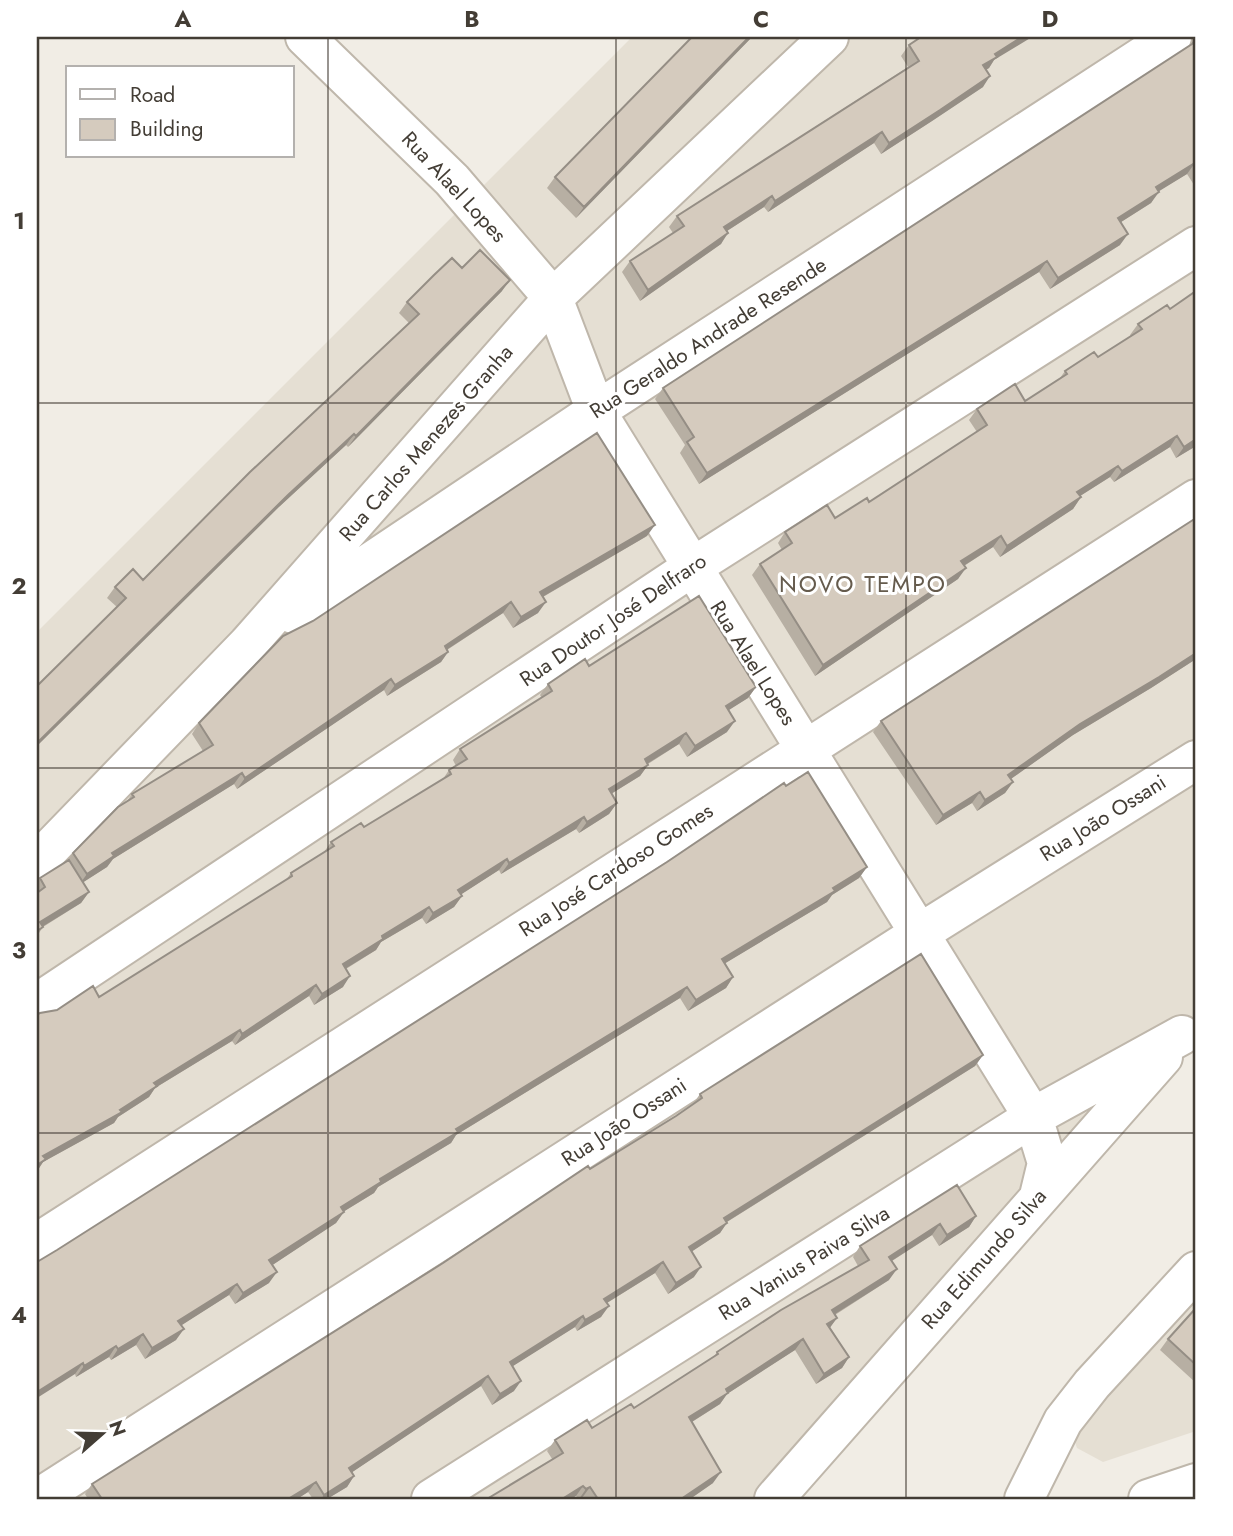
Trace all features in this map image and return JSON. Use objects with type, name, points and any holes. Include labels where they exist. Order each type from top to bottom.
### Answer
[{"type":"street","name":"Rua Alael Lopes","points":[[305,37],[452,180],[553,298],[596,411],[1033,1117],[1047,1163],[1039,1196]]},
{"type":"street","name":"Rua Carlos Menezes Granha","points":[[37,862],[248,644],[553,298],[829,37]]},
{"type":"street","name":"Rua Geraldo Andrade Resende","points":[[248,644],[596,411],[1172,37]]},
{"type":"street","name":"Rua Doutor José Delfraro","points":[[37,1003],[694,566],[1196,246]]},
{"type":"street","name":"Rua José Cardoso Gomes","points":[[37,1242],[1196,499]]},
{"type":"street","name":"Rua João Ossani","points":[[45,1492],[920,933],[1196,760]]},
{"type":"street","name":"Rua Vanius Paiva Silva","points":[[431,1499],[1033,1117],[1189,1028]]},
{"type":"street","name":"Rua Edimundo Silva","points":[[774,1499],[1189,1028]]},
{"type":"street","points":[[1024,1499],[1063,1421],[1092,1384],[1196,1270]]},
{"type":"street","points":[[1149,1499],[1196,1483]]},
{"type":"shaded area","points":[[632,37],[1196,37],[1196,1024],[781,1499],[37,1499],[37,632]]},
{"type":"shaded area","points":[[1196,1279],[1196,1431],[1103,1462],[1077,1448],[1068,1421]]},
{"type":"building","points":[[692,37],[749,37],[584,207],[555,177]]},
{"type":"building","points":[[921,37],[1022,37],[983,65],[990,76],[940,110],[889,143],[882,132],[775,201],[772,196],[724,227],[728,233],[648,290],[630,261],[684,226],[677,216],[919,61],[909,45]]},
{"type":"building","points":[[1196,39],[1196,165],[1195,163],[1156,187],[1159,192],[1118,218],[1128,234],[1058,278],[1047,261],[707,473],[687,442],[694,437],[663,388]]},
{"type":"building","points":[[480,250],[510,280],[356,436],[354,434],[288,495],[37,743],[37,686],[126,598],[115,587],[133,569],[143,580],[250,472],[419,314],[407,302],[434,275],[452,258],[462,268]]},
{"type":"building","points":[[1196,291],[1196,439],[1184,447],[1177,436],[1122,471],[1118,466],[1077,492],[1081,497],[1007,546],[1001,536],[961,561],[966,568],[823,665],[760,564],[792,543],[785,532],[827,505],[835,518],[867,498],[869,502],[987,425],[977,409],[1015,384],[1025,401],[1067,374],[1065,371],[1094,352],[1098,357],[1142,329],[1138,324],[1167,305],[1170,309]]},
{"type":"building","points":[[597,433],[655,525],[540,592],[546,602],[521,617],[511,602],[445,646],[448,652],[395,685],[391,679],[245,778],[242,773],[112,853],[114,856],[87,874],[73,853],[118,807],[134,797],[132,794],[213,745],[199,723],[283,636],[313,621]]},
{"type":"building","points":[[1196,518],[1196,653],[1080,724],[1008,775],[1013,782],[985,800],[980,792],[943,815],[881,721]]},
{"type":"building","points":[[699,596],[756,687],[726,706],[735,721],[695,746],[686,733],[645,759],[648,765],[609,789],[617,803],[587,822],[584,817],[509,863],[507,859],[458,890],[462,896],[433,913],[429,907],[382,936],[383,939],[343,964],[350,976],[322,994],[316,985],[242,1034],[240,1030],[154,1083],[157,1086],[120,1110],[122,1112],[43,1156],[46,1159],[37,1165],[37,1015],[57,1010],[93,986],[99,997],[292,876],[291,873],[334,846],[331,842],[361,823],[364,827],[451,774],[449,770],[467,759],[460,749],[552,691],[548,684],[585,659],[589,666]]},
{"type":"building","points":[[808,772],[867,867],[833,888],[835,891],[722,959],[733,977],[696,1000],[687,987],[456,1129],[458,1132],[380,1179],[381,1182],[341,1207],[344,1212],[269,1260],[277,1272],[243,1293],[237,1284],[178,1321],[184,1329],[152,1348],[143,1334],[118,1349],[116,1346],[84,1366],[83,1363],[37,1392],[37,1262],[667,862],[784,783],[786,786]]},
{"type":"building","points":[[69,860],[89,892],[40,922],[43,927],[37,931],[37,893],[45,887],[40,878]]},
{"type":"building","points":[[921,954],[983,1055],[724,1218],[727,1223],[689,1247],[701,1267],[676,1283],[663,1262],[604,1299],[609,1306],[585,1320],[583,1316],[510,1362],[521,1381],[500,1394],[488,1376],[349,1468],[354,1476],[324,1495],[316,1482],[288,1499],[102,1499],[92,1484],[443,1263],[588,1166],[590,1169],[676,1116],[702,1098],[700,1094]]},
{"type":"building","points":[[957,1185],[976,1216],[947,1235],[940,1224],[889,1257],[897,1269],[832,1310],[837,1318],[827,1324],[849,1357],[824,1374],[803,1339],[726,1389],[728,1393],[689,1417],[721,1472],[681,1499],[598,1499],[590,1487],[586,1489],[583,1486],[562,1499],[487,1499],[563,1453],[555,1440],[587,1420],[592,1428],[631,1404],[634,1408],[781,1310],[869,1260],[860,1246]]},
{"type":"building","points":[[1196,1310],[1196,1365],[1168,1339]]},
{"type":"district","name":"NOVO TEMPO","points":[[863,584]]}]
